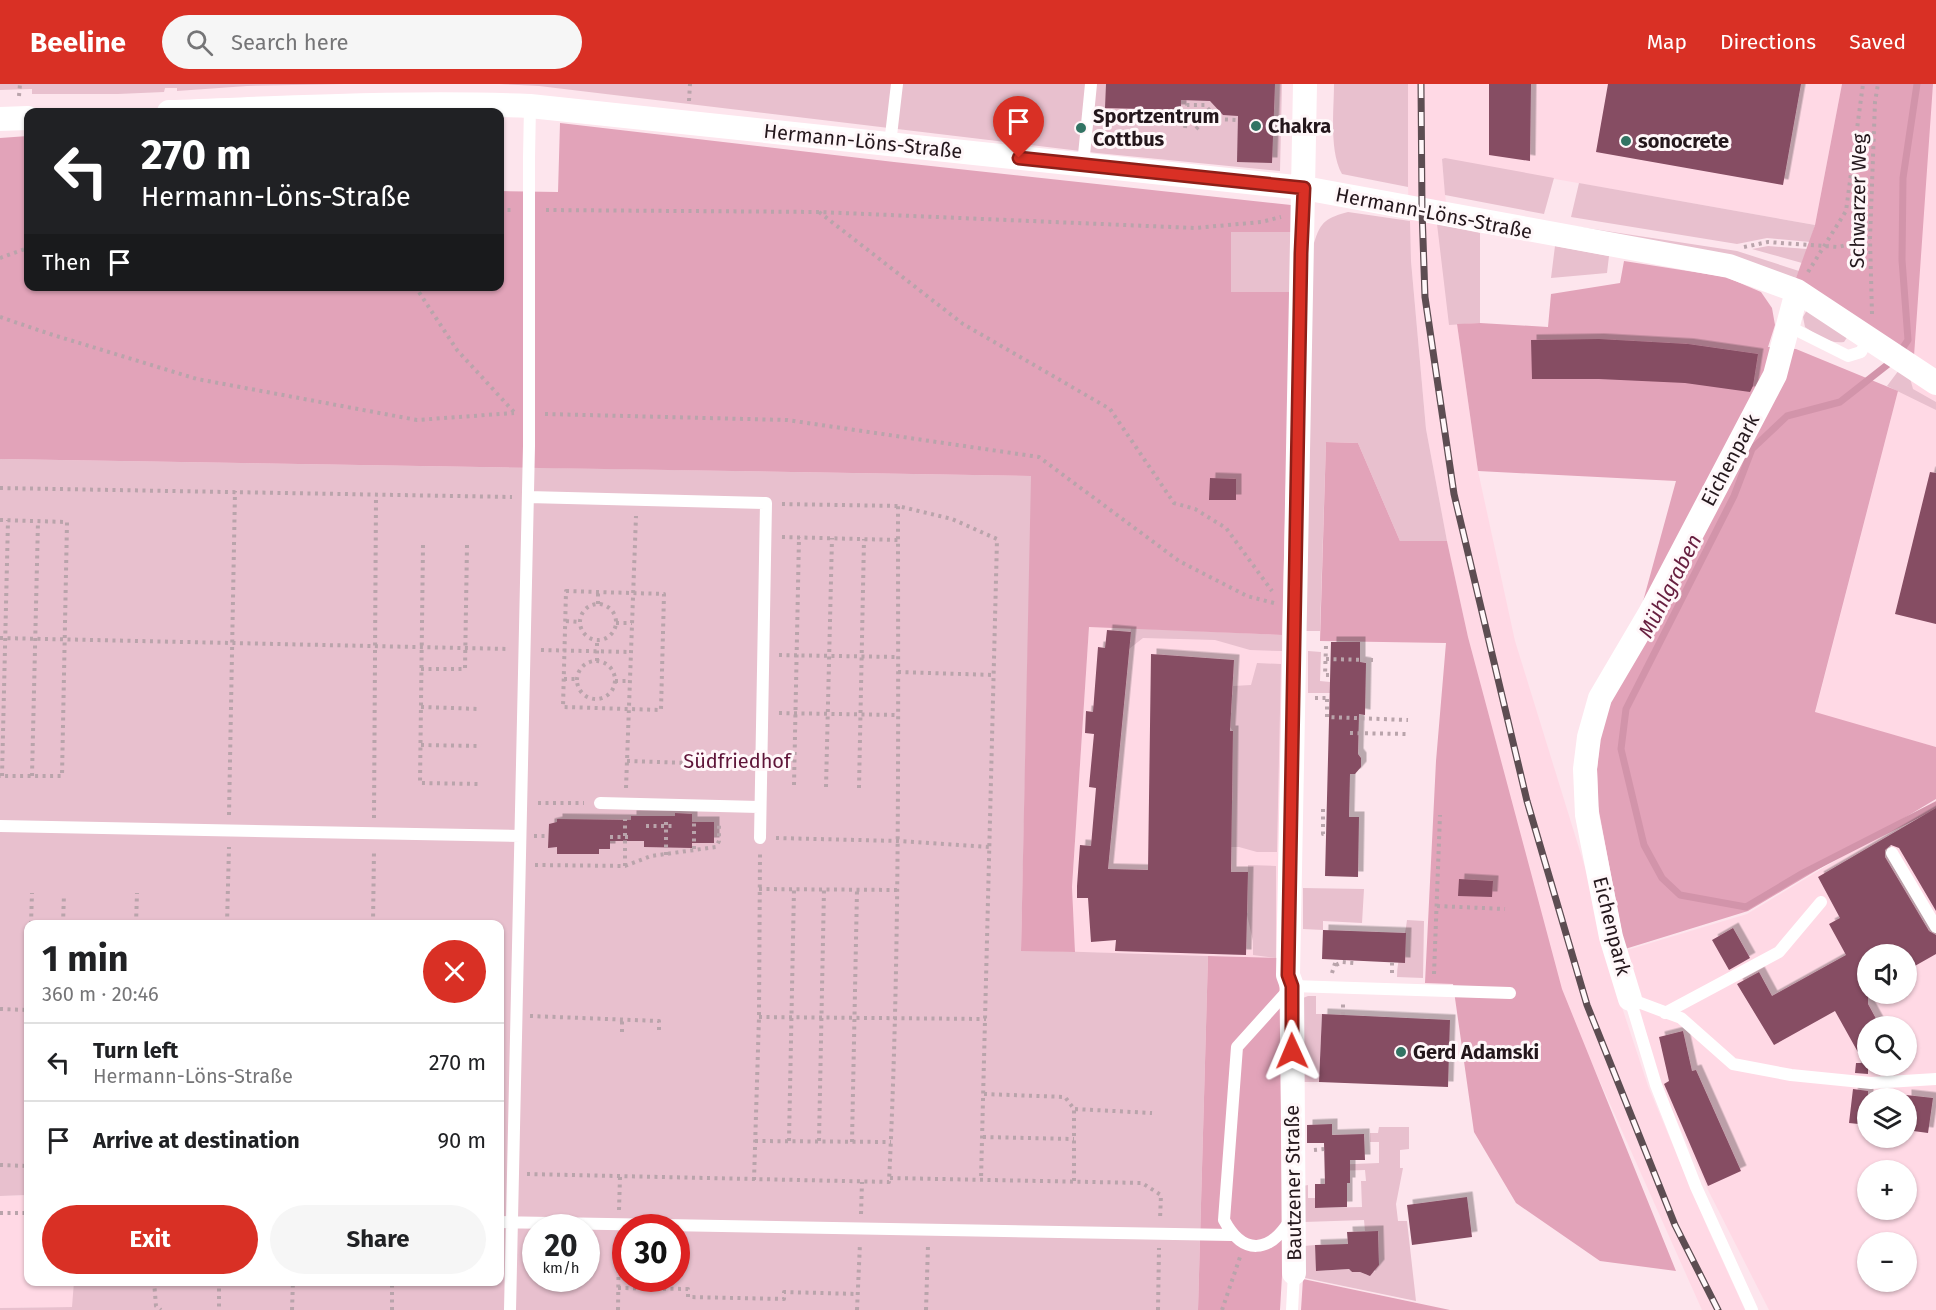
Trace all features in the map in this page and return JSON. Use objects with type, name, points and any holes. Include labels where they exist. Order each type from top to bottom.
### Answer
[{"type":"street","name":"Bautzener Straße","points":[[1294,1273],[1292,986],[1288,975],[1305,84]]},
{"type":"street","name":"Hermann-Löns-Straße","points":[[295,108],[453,103],[530,106],[1304,188],[1729,266],[1797,291],[1876,335],[1910,366],[1936,383]]},
{"type":"street","points":[[0,119],[24,109]]},
{"type":"street","name":"Eichenpark","points":[[1630,999],[1611,938],[1587,815],[1585,769],[1589,737],[1600,698],[1650,613],[1775,375],[1797,291]]},
{"type":"lane","points":[[890,144],[897,84]]},
{"type":"lane","points":[[1083,165],[1091,84]]},
{"type":"lane","points":[[510,1310],[506,1223],[513,1173],[528,497],[530,106]]},
{"type":"lane","points":[[1788,326],[1848,356],[1861,351],[1876,335]]},
{"type":"lane","points":[[528,497],[766,503],[760,838]]},
{"type":"lane","points":[[600,803],[759,807]]},
{"type":"lane","points":[[0,826],[520,836]]},
{"type":"lane","points":[[1892,853],[1936,927]]},
{"type":"lane","points":[[1665,1012],[1779,952],[1821,902]]},
{"type":"lane","points":[[1293,1215],[1281,1234],[1265,1245],[1245,1245],[1232,1235],[1224,1220],[1236,1047],[1292,986],[1510,993]]},
{"type":"lane","points":[[1630,999],[1681,1018],[1733,1065],[1791,1075],[1871,1083],[1936,1079]]},
{"type":"lane","points":[[1630,999],[1656,1085],[1696,1187],[1752,1310]]},
{"type":"lane","points":[[506,1223],[612,1225]]},
{"type":"lane","points":[[690,1226],[1232,1235]]},
{"type":"lane","name":"Bautzener Straße","points":[[1292,1310],[1294,1273]]},
{"type":"path","points":[[20,84],[24,109]]},
{"type":"path","points":[[689,103],[690,84]]},
{"type":"path","points":[[1797,291],[1846,211],[1863,84]]},
{"type":"path","name":"Schwarzer Weg","points":[[1876,335],[1870,239],[1875,102],[1878,84]]},
{"type":"path","points":[[1185,128],[1187,105],[1205,105],[1217,119],[1238,120]]},
{"type":"path","points":[[1196,129],[1216,108]]},
{"type":"path","points":[[528,209],[819,212],[1195,228],[1261,222],[1285,216],[1302,216]]},
{"type":"path","points":[[0,317],[197,379],[417,420],[529,413],[787,420],[1039,457],[1179,561],[1247,596],[1282,605],[1226,528],[1195,509],[1174,502],[1110,409],[963,324],[819,212]]},
{"type":"path","points":[[1737,248],[1768,242],[1838,247],[1870,239]]},
{"type":"path","points":[[0,258],[24,249]]},
{"type":"path","points":[[419,291],[457,350],[514,413]]},
{"type":"path","points":[[0,488],[235,490],[376,496],[528,497]]},
{"type":"path","points":[[227,920],[235,490]]},
{"type":"path","points":[[373,920],[376,496]]},
{"type":"path","points":[[626,804],[637,500]]},
{"type":"path","points":[[766,503],[898,506],[952,519],[997,539],[981,1180]]},
{"type":"path","points":[[513,1173],[889,1182],[896,1018],[898,506]]},
{"type":"path","points":[[0,520],[8,520],[68,522],[62,776],[1,776],[8,520]]},
{"type":"path","points":[[32,776],[38,521]]},
{"type":"path","points":[[765,536],[898,540]]},
{"type":"path","points":[[794,786],[799,537]]},
{"type":"path","points":[[826,787],[832,538]]},
{"type":"path","points":[[859,788],[864,539]]},
{"type":"path","points":[[423,545],[420,783],[480,784]]},
{"type":"path","points":[[422,669],[465,669],[467,545]]},
{"type":"path","points":[[566,591],[633,592],[664,594],[661,710],[563,707],[566,591]]},
{"type":"path","points":[[598,591],[598,604]]},
{"type":"path","points":[[598,604],[611,609],[616,622],[611,636],[597,641],[584,636],[579,622],[584,609],[598,604]]},
{"type":"path","points":[[566,621],[579,622]]},
{"type":"path","points":[[616,622],[632,623]]},
{"type":"path","points":[[0,638],[631,652]]},
{"type":"path","points":[[597,641],[597,661]]},
{"type":"path","points":[[1326,646],[1325,675],[1330,675]]},
{"type":"path","points":[[763,654],[898,657]]},
{"type":"path","points":[[1326,659],[1373,660]]},
{"type":"path","points":[[597,661],[610,667],[615,681],[614,688],[609,694],[596,699],[582,693],[577,680],[584,666],[597,661]]},
{"type":"path","points":[[898,672],[994,675]]},
{"type":"path","points":[[564,679],[577,680]]},
{"type":"path","points":[[615,681],[630,681]]},
{"type":"path","points":[[596,699],[596,708]]},
{"type":"path","points":[[1327,699],[1327,717],[1408,720]]},
{"type":"path","points":[[421,707],[480,709]]},
{"type":"path","points":[[761,712],[898,715]]},
{"type":"path","points":[[1350,733],[1407,734]]},
{"type":"path","points":[[421,745],[481,746]]},
{"type":"path","points":[[627,761],[760,766]]},
{"type":"path","points":[[521,803],[600,803]]},
{"type":"path","points":[[1323,809],[1323,834],[1326,834]]},
{"type":"path","points":[[1434,990],[1440,815]]},
{"type":"path","points":[[694,822],[696,828],[694,849]]},
{"type":"path","points":[[646,826],[675,826]]},
{"type":"path","points":[[625,831],[628,837],[625,866]]},
{"type":"path","points":[[666,832],[666,855]]},
{"type":"path","points":[[540,836],[549,836]]},
{"type":"path","points":[[610,837],[628,837]]},
{"type":"path","points":[[754,1180],[759,1017],[760,838],[898,841],[990,847]]},
{"type":"path","points":[[520,865],[625,866],[651,856],[716,847],[719,842]]},
{"type":"path","points":[[759,889],[897,890]]},
{"type":"path","points":[[789,1141],[794,889]]},
{"type":"path","points":[[819,1141],[824,889]]},
{"type":"path","points":[[852,1142],[857,890]]},
{"type":"path","points":[[31,920],[32,893]]},
{"type":"path","points":[[136,893],[136,920]]},
{"type":"path","points":[[63,920],[64,894]]},
{"type":"path","points":[[1437,906],[1505,909]]},
{"type":"path","points":[[1336,965],[1342,962],[1354,963]]},
{"type":"path","points":[[0,1009],[24,1011]]},
{"type":"path","points":[[516,1016],[659,1021],[659,1034]]},
{"type":"path","points":[[759,1017],[986,1019]]},
{"type":"path","points":[[622,1020],[622,1032]]},
{"type":"path","points":[[984,1094],[1065,1097],[1074,1109],[1074,1182]]},
{"type":"path","points":[[1074,1109],[1152,1113]]},
{"type":"path","points":[[983,1137],[1074,1139]]},
{"type":"path","points":[[755,1140],[891,1142]]},
{"type":"path","points":[[1313,1150],[1324,1149]]},
{"type":"path","points":[[0,1165],[24,1166]]},
{"type":"path","points":[[619,1214],[620,1177]]},
{"type":"path","points":[[890,1178],[1142,1183],[1161,1196],[1158,1310]]},
{"type":"path","points":[[0,1213],[24,1213]]},
{"type":"path","points":[[926,1310],[928,1230]]},
{"type":"path","points":[[1222,1310],[1245,1245]]},
{"type":"path","points":[[154,1286],[156,1306],[160,1310]]},
{"type":"path","points":[[219,1286],[219,1310]]},
{"type":"path","points":[[292,1310],[293,1286]]},
{"type":"path","points":[[392,1286],[392,1310]]},
{"type":"path","points":[[618,1292],[618,1310]]},
{"type":"path","points":[[688,1292],[688,1296],[784,1299],[784,1292],[858,1294]]},
{"type":"shaded area","points":[[1408,84],[1842,84],[1815,225],[1442,159],[1457,324],[1478,471],[1515,641],[1600,916],[1613,980],[1648,1086],[1745,1310],[1702,1310],[1564,1001],[1468,637],[1426,429],[1411,261]]},
{"type":"shaded area","points":[[1842,84],[1933,84],[1914,356],[1796,278],[1815,225]]},
{"type":"shaded area","points":[[1933,84],[1936,84],[1936,747],[1815,713],[1898,391]]},
{"type":"shaded area","points":[[560,123],[1291,205],[1291,232],[1231,232],[1231,292],[1291,292],[1282,635],[1089,627],[1072,887],[1075,952],[1021,951],[1031,476],[0,459],[0,138],[24,136],[24,291],[504,291],[504,191],[558,192]]},
{"type":"shaded area","points":[[1624,261],[1726,277],[1761,292],[1772,308],[1775,325],[1768,347],[1796,349],[1898,391],[1815,712],[1936,747],[1936,799],[1748,911],[1625,949],[1598,806],[1597,769],[1600,738],[1610,703],[1622,678],[1676,481],[1478,471],[1457,324],[1548,327],[1551,294],[1620,283]]},
{"type":"shaded area","points":[[1326,442],[1358,443],[1400,541],[1447,541],[1468,637],[1562,989],[1676,1271],[1600,1261],[1516,1203],[1474,1132],[1453,984],[1425,983],[1436,761],[1446,643],[1320,641]]},
{"type":"shaded area","points":[[1089,626],[1287,635],[1279,958],[1075,952],[1072,887]]},
{"type":"shaded area","points":[[1936,800],[1936,1310],[1769,1310],[1706,1186],[1660,1083],[1624,951],[1747,914]]},
{"type":"shaded area","points":[[1208,956],[1279,958],[1283,1259],[1280,1310],[1198,1310]]},
{"type":"shaded area","points":[[24,1195],[24,1286],[74,1286],[73,1307],[0,1308],[0,1196]]},
{"type":"shaded area","points":[[1303,1279],[1450,1310],[1301,1310]]},
{"type":"green space","points":[[0,84],[344,84],[247,86],[177,91],[177,88],[165,88],[164,92],[118,94],[32,94],[32,89],[0,90]]},
{"type":"green space","name":"Sportzentrum Cottbus","points":[[499,84],[1282,84],[1280,171],[1097,153],[539,86]]},
{"type":"green space","points":[[1334,84],[1408,84],[1408,187],[1342,174],[1335,154]]},
{"type":"green space","points":[[1442,159],[1554,178],[1544,214],[1445,195]]},
{"type":"green space","points":[[1579,183],[1815,225],[1810,242],[1767,238],[1737,244],[1571,217]]},
{"type":"green space","points":[[1348,212],[1410,221],[1411,261],[1426,429],[1447,541],[1400,541],[1358,443],[1326,442],[1320,631],[1306,631],[1308,243],[1314,243],[1319,229],[1326,221]]},
{"type":"green space","points":[[1437,224],[1480,233],[1480,323],[1449,325]]},
{"type":"green space","points":[[1567,225],[1737,251],[1799,271],[1796,278]]},
{"type":"green space","points":[[1231,232],[1291,232],[1291,292],[1230,292]]},
{"type":"green space","points":[[1555,246],[1609,256],[1607,273],[1551,278]]},
{"type":"green space","points":[[1768,246],[1807,249],[1802,263],[1752,249]]},
{"type":"green space","points":[[1807,310],[1850,333],[1844,342],[1828,340],[1805,327],[1803,317]]},
{"type":"green space","points":[[1899,370],[1910,378],[1913,389],[1936,402],[1936,410],[1887,386]]},
{"type":"green space","name":"Südfriedhof","points":[[0,459],[1032,476],[1021,950],[1208,956],[1198,1310],[0,1310],[0,1308],[72,1307],[74,1286],[504,1286],[504,920],[24,920],[24,1195],[0,1196]]},
{"type":"green space","points":[[1131,628],[1282,635],[1282,651],[1250,650],[1215,640],[1143,638],[1129,649]]},
{"type":"green space","points":[[1308,651],[1321,652],[1320,681],[1330,682],[1330,693],[1308,693]]},
{"type":"green space","points":[[1257,663],[1281,664],[1277,852],[1257,852],[1231,847],[1233,731],[1230,727],[1233,686],[1251,685]]},
{"type":"green space","points":[[1248,865],[1276,866],[1276,958],[1253,955],[1253,941],[1247,915]]},
{"type":"green space","points":[[1303,888],[1364,889],[1362,923],[1323,921],[1323,930],[1303,929]]},
{"type":"green space","points":[[1407,920],[1424,921],[1423,978],[1397,977]]},
{"type":"green space","points":[[1316,996],[1316,1014],[1322,1014],[1319,1082],[1302,1082],[1303,998]]},
{"type":"green space","points":[[1379,1127],[1409,1127],[1409,1149],[1400,1150],[1400,1168],[1403,1168],[1396,1204],[1398,1221],[1407,1221],[1416,1301],[1305,1278],[1304,1246],[1315,1245],[1317,1271],[1349,1269],[1352,1272],[1367,1275],[1375,1271],[1374,1264],[1379,1263],[1378,1231],[1365,1231],[1364,1220],[1304,1222],[1303,1186],[1308,1185],[1308,1198],[1315,1198],[1316,1208],[1362,1207],[1361,1181],[1366,1181],[1365,1170],[1330,1171],[1330,1165],[1379,1163],[1379,1142],[1370,1142],[1370,1133],[1378,1133]]},
{"type":"building","name":"Chakra","points":[[1106,84],[1275,84],[1272,163],[1237,162],[1238,116],[1223,115],[1210,101],[1181,100],[1181,110],[1105,108]]},
{"type":"building","points":[[1489,84],[1531,84],[1530,161],[1489,155]]},
{"type":"building","points":[[1608,84],[1801,84],[1783,185],[1596,152]]},
{"type":"building","points":[[1599,339],[1688,344],[1758,354],[1753,386],[1750,392],[1685,383],[1532,379],[1531,340]]},
{"type":"building","points":[[1930,472],[1936,473],[1936,624],[1895,614]]},
{"type":"building","points":[[1210,478],[1236,479],[1236,500],[1209,500]]},
{"type":"building","points":[[1107,630],[1131,632],[1108,869],[1148,870],[1151,654],[1234,660],[1230,731],[1233,731],[1231,872],[1248,872],[1246,955],[1115,951],[1116,940],[1091,942],[1088,898],[1077,898],[1077,886],[1080,845],[1091,846],[1096,788],[1089,787],[1094,734],[1085,733],[1086,711],[1093,712],[1098,647],[1105,648]]},
{"type":"building","points":[[1331,642],[1360,642],[1360,662],[1366,663],[1365,715],[1359,714],[1358,754],[1361,758],[1361,767],[1355,774],[1350,774],[1349,817],[1359,817],[1358,877],[1325,876]]},
{"type":"building","points":[[1936,808],[1936,911],[1899,848],[1891,845],[1885,850],[1885,857],[1929,931],[1936,935],[1936,954],[1917,965],[1917,944],[1857,944],[1857,1004],[1868,1004],[1875,1016],[1857,1016],[1857,1050],[1835,1011],[1774,1045],[1737,984],[1759,972],[1772,996],[1846,955],[1829,924],[1840,918],[1818,877]]},
{"type":"building","points":[[675,813],[692,814],[692,822],[714,822],[714,843],[692,843],[692,848],[644,847],[644,841],[610,841],[610,849],[599,849],[599,854],[557,854],[557,847],[548,848],[549,824],[557,822],[557,819],[631,820],[631,816],[675,816]]},
{"type":"building","points":[[1459,879],[1493,881],[1492,897],[1458,896]]},
{"type":"building","points":[[1733,928],[1750,958],[1729,970],[1712,940]]},
{"type":"building","points":[[1323,930],[1406,933],[1405,963],[1322,959]]},
{"type":"building","name":"Gerd Adamski","points":[[1322,1014],[1450,1020],[1448,1087],[1319,1082]]},
{"type":"building","points":[[1683,1031],[1692,1071],[1696,1070],[1741,1171],[1708,1186],[1664,1084],[1669,1081],[1659,1037]]},
{"type":"building","points":[[1853,1089],[1857,1090],[1857,1124],[1849,1123]]},
{"type":"building","points":[[1917,1096],[1933,1098],[1928,1133],[1917,1132]]},
{"type":"building","points":[[1332,1124],[1332,1135],[1364,1134],[1365,1160],[1350,1160],[1347,1207],[1315,1208],[1315,1184],[1325,1184],[1324,1143],[1307,1143],[1307,1125]]},
{"type":"building","points":[[1467,1197],[1472,1237],[1412,1245],[1407,1205]]},
{"type":"building","points":[[1378,1231],[1379,1265],[1370,1276],[1352,1272],[1349,1269],[1316,1271],[1315,1245],[1348,1244],[1347,1232]]},
{"type":"waterway","name":"Mühlgraben","points":[[1917,84],[1903,178],[1902,260],[1908,340],[1896,358],[1840,402],[1787,416],[1752,449],[1734,496],[1626,709],[1621,749],[1644,845],[1662,878],[1680,895],[1746,907],[1803,873],[1936,805]]},
{"type":"railway","points":[[1421,84],[1425,297],[1454,494],[1527,801],[1587,1005],[1675,1225],[1718,1310]]},
{"type":"place","name":"Chakra","points":[[1256,126]]},
{"type":"place","name":"Sportzentrum Cottbus","points":[[1081,128]]},
{"type":"place","name":"sonocrete","points":[[1626,141]]},
{"type":"place","name":"Gerd Adamski","points":[[1401,1052]]},
{"type":"route","points":[[1019,158],[1304,188],[1288,975],[1292,986],[1292,1051]]}]
